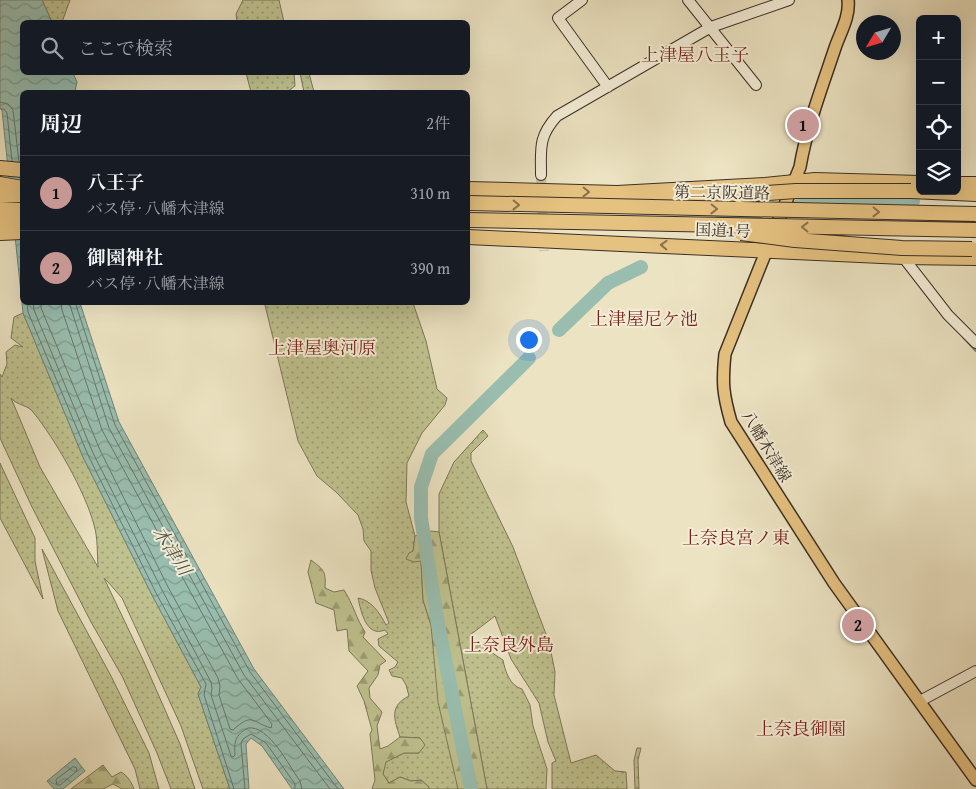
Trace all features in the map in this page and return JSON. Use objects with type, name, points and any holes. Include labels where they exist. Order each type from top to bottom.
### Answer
[{"type":"highway","points":[[0,168],[20,170]]},
{"type":"highway","points":[[470,190],[617,193],[792,185],[815,180],[915,187],[976,194]]},
{"type":"highway","points":[[0,184],[20,188]]},
{"type":"highway","points":[[961,184],[976,184]]},
{"type":"highway","points":[[567,206],[796,191],[915,187]]},
{"type":"highway","points":[[0,195],[20,195]]},
{"type":"highway","name":"第二京阪道路","points":[[470,203],[976,214]]},
{"type":"highway","points":[[0,209],[20,210]]},
{"type":"highway","points":[[0,220],[20,219]]},
{"type":"highway","name":"第二京阪道路","points":[[470,220],[976,230]]},
{"type":"highway","points":[[552,222],[592,226],[696,229],[795,240],[975,252]]},
{"type":"highway","points":[[0,233],[20,232]]},
{"type":"highway","name":"国道1号","points":[[470,237],[768,245],[903,257],[975,252]]},
{"type":"main road","name":"八幡木津線","points":[[848,0],[844,24],[836,43],[810,125],[800,167],[725,354],[722,381],[724,398],[731,422],[834,584],[976,780]]},
{"type":"street","points":[[582,0],[558,18],[608,87]]},
{"type":"street","points":[[688,0],[756,85]]},
{"type":"street","points":[[541,175],[544,132],[557,116],[711,27],[789,0]]},
{"type":"street","points":[[903,257],[948,315],[976,343]]},
{"type":"street","points":[[920,701],[976,671]]},
{"type":"green space","points":[[42,0],[70,0],[63,20],[51,20]]},
{"type":"green space","points":[[243,0],[279,0],[284,20],[237,20],[236,14]]},
{"type":"green space","points":[[247,75],[294,75],[295,86],[290,90],[250,90]]},
{"type":"green space","points":[[300,75],[310,75],[313,90],[304,90]]},
{"type":"green space","points":[[265,305],[414,305],[426,341],[437,389],[447,398],[445,405],[422,433],[407,463],[406,502],[415,536],[413,551],[421,561],[423,600],[431,625],[458,789],[428,789],[429,787],[421,780],[411,781],[400,777],[389,783],[383,774],[385,762],[404,753],[419,753],[420,738],[400,737],[395,714],[398,704],[409,696],[406,685],[402,678],[392,676],[389,670],[395,667],[398,662],[379,646],[378,639],[388,634],[385,630],[373,630],[369,627],[363,616],[358,598],[367,601],[375,608],[386,625],[389,623],[375,588],[371,570],[371,551],[364,541],[363,529],[358,515],[336,492],[317,476],[298,441]]},
{"type":"green space","points":[[23,313],[83,457],[152,595],[201,687],[198,694],[230,789],[203,789],[181,726],[122,598],[104,578],[180,744],[195,789],[171,789],[122,676],[91,622],[32,507],[0,438],[0,374],[2,377],[7,364],[6,352],[15,345],[23,347],[11,338],[14,317]],"holes":[[[11,398],[28,408],[42,423],[77,481],[90,511],[95,530],[98,567],[40,467]]]},
{"type":"green space","points":[[483,430],[488,436],[471,453],[471,461],[513,547],[549,642],[555,672],[554,695],[571,763],[596,755],[615,771],[626,772],[627,789],[552,789],[552,763],[556,761],[548,742],[539,703],[511,659],[495,616],[470,635],[472,640],[503,660],[511,681],[522,689],[530,705],[533,726],[547,769],[546,789],[487,789],[439,532],[439,494],[454,462]]},
{"type":"green space","points":[[0,463],[35,538],[35,561],[43,599],[0,518]]},
{"type":"green space","points":[[431,531],[439,532],[487,789],[458,789],[438,702],[431,625],[423,600],[421,561],[414,562],[406,559],[409,553],[413,551],[415,536]]},
{"type":"green space","points":[[42,549],[111,676],[149,753],[159,789],[140,789],[135,769],[58,611]]},
{"type":"green space","points":[[311,560],[323,571],[325,588],[334,592],[344,590],[365,632],[363,637],[386,661],[380,665],[378,675],[369,688],[370,698],[382,712],[377,726],[380,749],[388,746],[400,737],[420,738],[425,745],[419,753],[404,753],[386,762],[383,774],[389,783],[400,777],[411,781],[421,780],[429,787],[428,789],[372,789],[375,780],[370,734],[372,730],[364,701],[357,686],[368,671],[349,651],[347,629],[337,631],[334,610],[316,603],[308,572]]},
{"type":"green space","points":[[637,748],[641,748],[638,760],[639,789],[635,789],[634,760]]},
{"type":"green space","points":[[103,765],[112,777],[121,772],[129,779],[134,789],[122,789],[113,784],[103,789],[71,789]]},
{"type":"water","points":[[0,0],[42,0],[51,20],[20,20],[20,75],[74,75],[77,82],[75,90],[20,90],[20,284],[2,110],[0,108]]},
{"type":"water","name":"木津川","points":[[22,305],[81,305],[119,422],[254,669],[344,789],[292,789],[262,746],[251,738],[246,744],[249,789],[230,789],[198,694],[201,687],[152,595],[83,457],[23,313]]},
{"type":"water","points":[[75,758],[85,771],[63,789],[54,789],[47,781]]},
{"type":"waterway","points":[[799,206],[845,200],[913,201]]},
{"type":"waterway","points":[[722,220],[758,212]]},
{"type":"waterway","points":[[559,330],[608,283],[641,267]]},
{"type":"waterway","points":[[964,338],[976,351]]},
{"type":"waterway","points":[[471,789],[438,624],[421,518],[421,487],[432,454],[529,358]]},
{"type":"tunnel","points":[[541,175],[544,251]]},
{"type":"place","name":"八王子","points":[[803,125]]},
{"type":"place","name":"御園神社","points":[[858,625]]},
{"type":"district","name":"上津屋八王子","points":[[695,55]]},
{"type":"district","name":"上津屋尼ケ池","points":[[644,319]]},
{"type":"district","name":"上津屋奥河原","points":[[322,348]]},
{"type":"district","name":"上奈良宮ノ東","points":[[736,538]]},
{"type":"district","name":"上奈良外島","points":[[509,645]]},
{"type":"district","name":"上奈良御園","points":[[801,729]]}]
